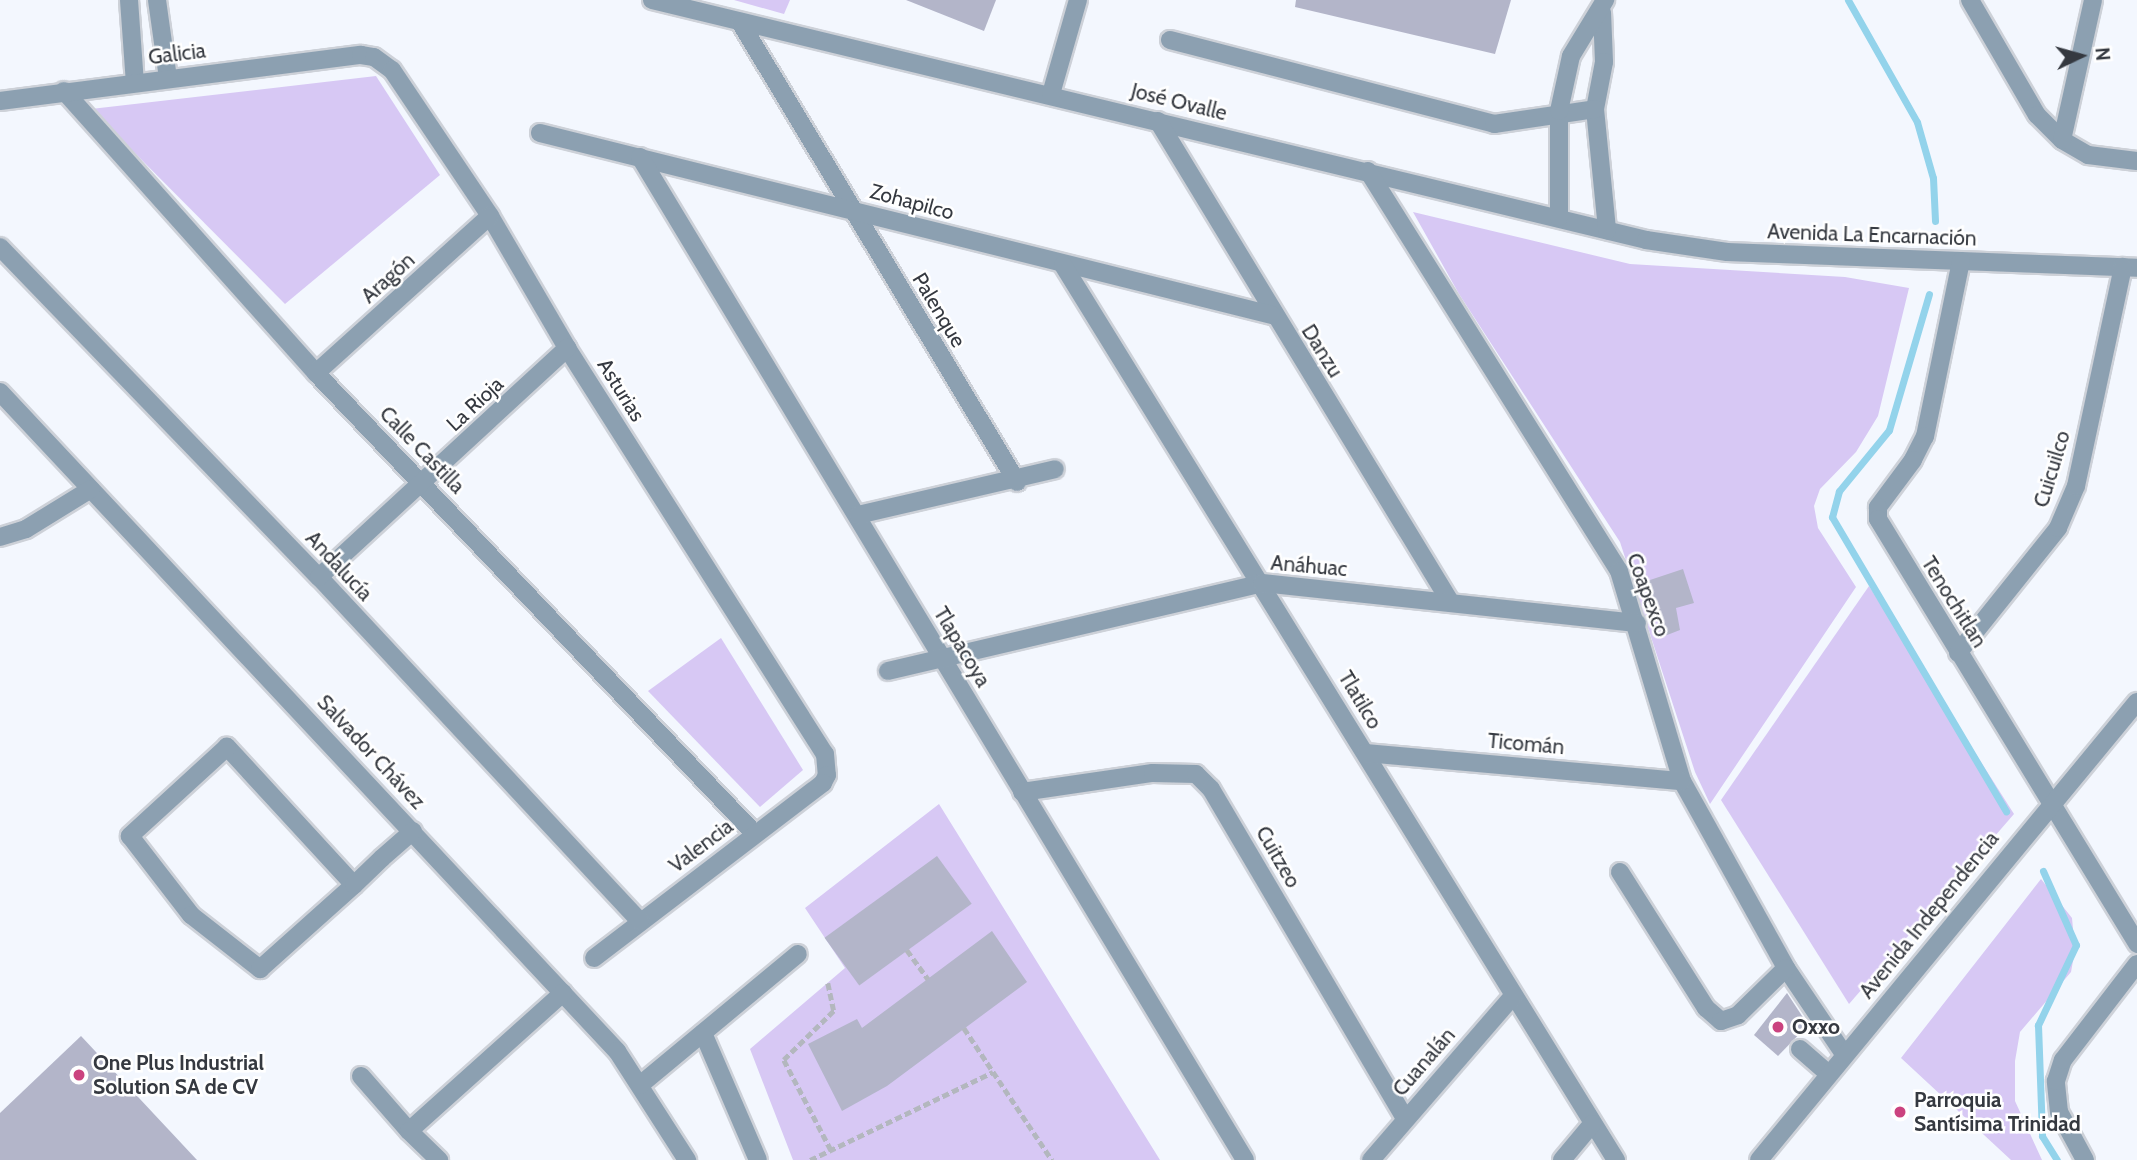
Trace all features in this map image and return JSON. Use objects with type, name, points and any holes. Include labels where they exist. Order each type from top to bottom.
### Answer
[{"type":"street","points":[[129,0],[135,83]]},
{"type":"street","points":[[158,0],[168,78]]},
{"type":"street","name":"José Ovalle","points":[[652,0],[1607,230]]},
{"type":"street","points":[[1051,94],[1078,0]]},
{"type":"street","points":[[1970,0],[2037,115],[2062,139],[2088,155],[2137,161]]},
{"type":"street","points":[[2062,139],[2093,0]]},
{"type":"street","points":[[1603,6],[1604,62],[1595,109],[1607,230]]},
{"type":"street","points":[[1559,217],[1559,111],[1571,56],[1603,6]]},
{"type":"street","name":"Palenque","points":[[740,22],[1017,482]]},
{"type":"street","points":[[1170,40],[1493,124],[1516,124],[1559,111],[1595,109]]},
{"type":"street","name":"Galicia","points":[[0,101],[64,90],[361,55]]},
{"type":"street","name":"Asturias","points":[[361,55],[374,57],[392,70],[489,216],[567,348],[825,754],[827,766]]},
{"type":"street","name":"Calle Castilla","points":[[64,90],[316,373],[754,834]]},
{"type":"street","name":"Danzu","points":[[1158,121],[1272,315],[1451,603]]},
{"type":"street","name":"Zohapilco","points":[[540,133],[1272,315]]},
{"type":"street","name":"Tlapacoya","points":[[640,157],[1245,1160]]},
{"type":"street","name":"Coapexco","points":[[1368,171],[1595,528],[1619,571],[1637,623],[1682,780],[1786,968],[1844,1054]]},
{"type":"street","name":"Aragón","points":[[316,373],[489,216]]},
{"type":"street","name":"Avenida La Encarnación","points":[[1607,230],[1727,252],[1916,262],[2130,268]]},
{"type":"street","name":"Andalucía","points":[[0,247],[319,577],[640,921]]},
{"type":"street","name":"Tenochitlan","points":[[1954,261],[1924,436],[1913,460],[1878,507],[1878,519],[2137,944]]},
{"type":"street","name":"Tlatilco","points":[[1063,265],[1262,583],[1616,1160]]},
{"type":"street","name":"Cuicuilco","points":[[1958,653],[2058,528],[2076,486],[2130,268]]},
{"type":"street","name":"La Rioja","points":[[319,577],[423,484],[567,348]]},
{"type":"street","name":"Salvador Chávez","points":[[0,392],[617,1051],[687,1160]]},
{"type":"street","points":[[858,515],[1017,482],[1055,470]]},
{"type":"street","points":[[0,537],[26,529],[91,489]]},
{"type":"street","name":"Anáhuac","points":[[888,671],[1262,583],[1637,623]]},
{"type":"street","name":"Avenida Independencia","points":[[1759,1160],[2015,845],[2137,702]]},
{"type":"street","points":[[354,884],[227,747],[130,835],[191,915],[260,969],[413,831]]},
{"type":"street","name":"Ticomán","points":[[1366,753],[1682,780]]},
{"type":"street","name":"Valencia","points":[[594,958],[823,783],[827,766]]},
{"type":"street","name":"Cuitzeo","points":[[1022,792],[1153,773],[1196,774],[1211,789],[1405,1118]]},
{"type":"street","points":[[1620,872],[1706,1008],[1721,1021],[1738,1016],[1786,968]]},
{"type":"street","points":[[640,1085],[798,954]]},
{"type":"street","points":[[2085,1160],[2059,1112],[2056,1081],[2063,1060],[2137,964]]},
{"type":"street","points":[[409,1131],[563,993]]},
{"type":"street","name":"Cuanalán","points":[[1371,1160],[1513,996]]},
{"type":"street","points":[[703,1033],[758,1160]]},
{"type":"street","points":[[1800,1049],[1829,1074]]},
{"type":"street","points":[[361,1076],[409,1131],[439,1160]]},
{"type":"street","points":[[1562,1160],[1592,1124]]},
{"type":"path","points":[[907,950],[928,979]]},
{"type":"path","points":[[828,983],[834,1011],[784,1060],[831,1150]]},
{"type":"path","points":[[964,1028],[1052,1160]]},
{"type":"path","points":[[810,1160],[993,1072]]},
{"type":"shaded area","points":[[734,0],[790,0],[784,14]]},
{"type":"shaded area","points":[[376,76],[440,175],[285,304],[91,109]]},
{"type":"shaded area","points":[[1413,212],[1630,264],[1845,277],[1909,288],[1878,416],[1856,452],[1820,489],[1814,506],[1818,528],[1856,587],[1710,804],[1695,772],[1620,542],[1459,294]]},
{"type":"shaded area","points":[[1869,586],[2014,814],[1849,1004],[1721,800]]},
{"type":"shaded area","points":[[721,638],[803,770],[760,807],[648,691]]},
{"type":"shaded area","points":[[939,804],[1160,1160],[793,1160],[750,1049],[845,968],[805,908]]},
{"type":"shaded area","points":[[2041,879],[2072,918],[2075,950],[2071,972],[2020,1032],[2015,1061],[2015,1101],[2042,1160],[2011,1160],[1901,1058]]},
{"type":"building","points":[[906,0],[996,0],[984,31]]},
{"type":"building","points":[[1296,0],[1511,0],[1495,54],[1295,7]]},
{"type":"building","points":[[1683,569],[1694,603],[1676,608],[1680,630],[1662,637],[1647,581]]},
{"type":"building","points":[[937,856],[972,904],[859,985],[825,938]]},
{"type":"building","points":[[992,931],[1027,982],[887,1086],[842,1111],[808,1044],[857,1019],[862,1028]]},
{"type":"building","points":[[1787,993],[1808,1025],[1778,1056],[1754,1035]]},
{"type":"building","name":"One Plus Industrial Solution SA de CV","points":[[81,1036],[197,1160],[0,1160],[0,1113]]},
{"type":"waterway","points":[[1848,0],[1917,122],[1933,178],[1935,221]]},
{"type":"waterway","points":[[1929,294],[1889,430],[1839,491],[1832,517],[2006,811]]},
{"type":"waterway","points":[[2043,871],[2076,945],[2038,1025],[2042,1136],[2057,1160]]},
{"type":"place","name":"Oxxo","points":[[1778,1027]]},
{"type":"place","name":"One Plus Industrial Solution SA de CV","points":[[79,1075]]},
{"type":"place","name":"Parroquia Santísima Trinidad","points":[[1900,1112]]}]
